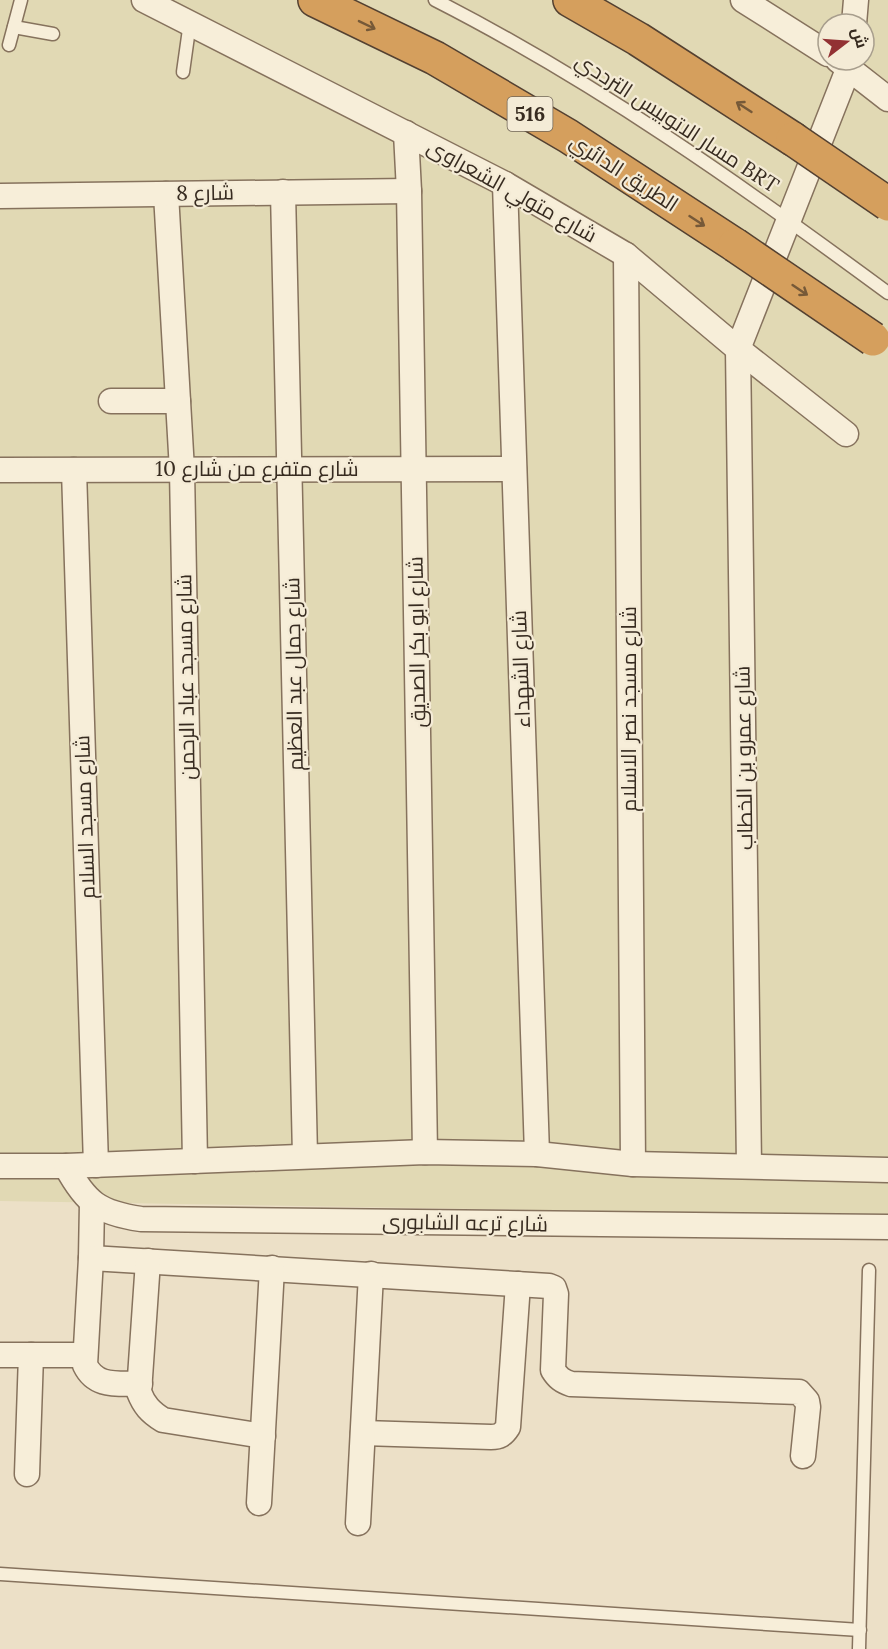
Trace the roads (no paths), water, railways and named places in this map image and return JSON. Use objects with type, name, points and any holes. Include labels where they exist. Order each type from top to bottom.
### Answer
[{"type":"highway","name":"الطريق الدائري","points":[[315,0],[435,58],[568,136],[735,245],[880,346]]},
{"type":"highway","points":[[570,0],[638,39],[793,139],[888,204]]},
{"type":"street","name":"شارع متولي الشعراوى","points":[[144,0],[505,184],[626,255],[738,349],[846,434]]},
{"type":"street","points":[[743,0],[816,46]]},
{"type":"street","points":[[738,349],[841,72]]},
{"type":"street","points":[[857,72],[888,99]]},
{"type":"street","name":"شارع ابو بكر الصديق","points":[[406,133],[410,190],[425,1152]]},
{"type":"street","name":"شارع الشهداء","points":[[505,184],[537,1154]]},
{"type":"street","name":"شارع 8","points":[[0,196],[410,190]]},
{"type":"street","name":"شارع جمال عبد العظيم","points":[[283,192],[305,1156]]},
{"type":"street","name":"شارع مسجد عباد الرحمن","points":[[166,194],[182,470],[195,1161]]},
{"type":"street","name":"شارع مسجد نصر الاسلام","points":[[626,255],[633,1164]]},
{"type":"street","name":"شارع عمرو بن الخطاب","points":[[738,349],[749,1166]]},
{"type":"street","points":[[111,401],[178,401]]},
{"type":"street","name":"شارع متفرع من شارع 10","points":[[0,470],[514,469]]},
{"type":"street","name":"شارع مسجد السلام","points":[[74,470],[96,1165]]},
{"type":"street","points":[[0,1166],[66,1166],[425,1152],[537,1154],[633,1164],[888,1170]]},
{"type":"street","name":"شارع ترعه الشابورى","points":[[66,1166],[78,1189],[92,1203],[118,1216],[141,1219],[888,1227]]},
{"type":"street","points":[[92,1203],[86,1365],[90,1374],[98,1381],[140,1384]]},
{"type":"street","points":[[91,1258],[549,1286],[555,1291],[553,1370],[563,1382],[800,1392],[808,1407],[803,1456]]},
{"type":"street","points":[[148,1261],[139,1392],[144,1403],[152,1413],[163,1419],[262,1436]]},
{"type":"street","points":[[259,1503],[272,1268]]},
{"type":"street","points":[[358,1523],[371,1274]]},
{"type":"street","points":[[363,1433],[498,1437],[504,1433],[508,1428],[518,1284]]},
{"type":"street","points":[[0,1355],[85,1355]]},
{"type":"street","points":[[27,1474],[31,1355]]},
{"type":"lane","points":[[9,45],[21,0]]},
{"type":"lane","name":"مسار الاتوبيس الترددي BRT","points":[[435,0],[596,89],[692,152],[888,293]]},
{"type":"lane","points":[[183,72],[190,22]]},
{"type":"lane","points":[[14,27],[53,34]]},
{"type":"lane","points":[[859,1649],[868,1270]]},
{"type":"lane","points":[[0,1574],[860,1630]]}]
